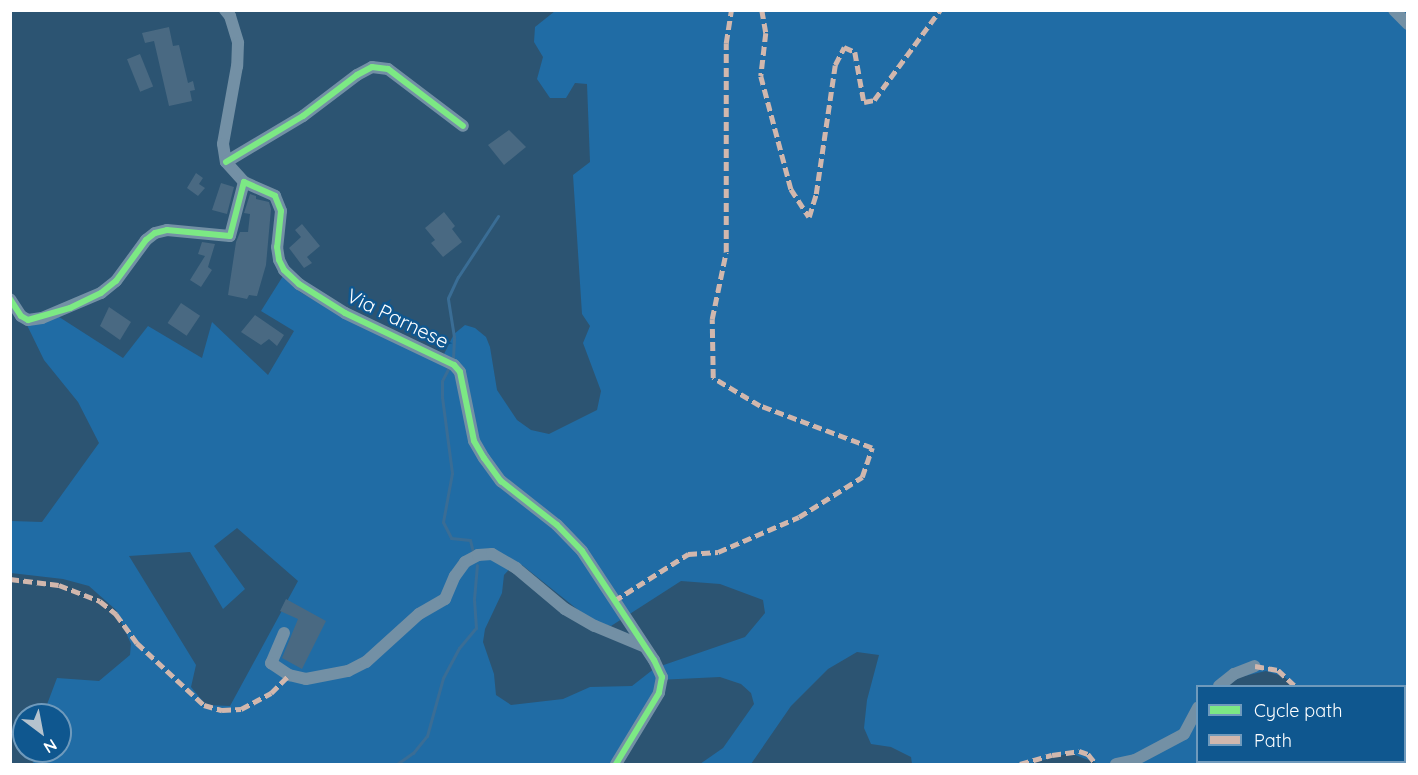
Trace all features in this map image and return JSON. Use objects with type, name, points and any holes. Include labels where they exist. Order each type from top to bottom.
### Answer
[{"type":"street","points":[[10,299],[21,316],[28,320],[42,318],[101,293],[116,281],[146,240],[155,233],[167,230],[230,236],[244,182],[226,162],[223,144],[237,66],[238,43],[230,16],[225,10]]},
{"type":"street","points":[[1394,10],[1407,24]]},
{"type":"street","points":[[226,162],[303,116],[357,75],[372,67],[388,69],[463,126]]},
{"type":"street","name":"Via Parnese","points":[[244,182],[274,196],[281,211],[277,247],[279,260],[284,270],[299,284],[345,313],[454,365],[459,372],[474,441],[484,458],[501,480],[557,525],[582,551],[643,646],[662,677],[659,693],[615,765]]},
{"type":"street","points":[[284,633],[271,663],[289,675],[306,679],[348,671],[366,662],[419,615],[445,599],[455,576],[465,562],[478,555],[492,554],[516,568],[565,609],[595,626],[643,646]]},
{"type":"street","points":[[1221,685],[1234,674],[1255,666]]},
{"type":"street","points":[[1116,765],[1135,759],[1184,734],[1196,710]]},
{"type":"shaded area","points":[[555,11],[1407,11],[1407,764],[1252,764],[1406,763],[1406,685],[1295,685],[1284,677],[1266,671],[1240,677],[1228,685],[1196,685],[1196,763],[1201,764],[1099,764],[1070,753],[1029,764],[912,764],[911,757],[891,747],[871,744],[864,728],[867,700],[879,655],[857,652],[828,669],[791,706],[751,764],[700,764],[723,748],[754,704],[751,693],[741,684],[720,677],[657,680],[654,702],[615,764],[33,764],[72,763],[72,703],[48,703],[57,678],[99,681],[130,655],[131,644],[116,610],[89,586],[63,579],[11,573],[11,521],[42,522],[99,443],[78,402],[44,360],[25,321],[56,315],[123,358],[148,326],[202,358],[212,322],[268,375],[294,331],[261,311],[283,276],[300,292],[323,305],[442,358],[454,334],[465,325],[475,328],[486,337],[490,347],[497,390],[517,420],[531,430],[549,434],[597,410],[601,391],[583,343],[590,326],[582,314],[573,175],[590,162],[587,84],[575,83],[566,98],[550,98],[537,79],[543,57],[534,42],[535,27]],"holes":[[[237,528],[298,581],[230,706],[206,705],[191,687],[196,665],[129,556],[190,552],[223,609],[245,589],[214,546]],[[514,564],[522,565],[592,621],[611,626],[681,581],[720,584],[763,600],[765,613],[745,637],[655,668],[632,686],[590,687],[563,699],[511,705],[496,695],[494,674],[483,642],[485,629],[502,593],[504,575]]]},
{"type":"building","points":[[169,27],[173,46],[179,45],[188,83],[193,81],[195,90],[190,91],[192,101],[169,106],[154,41],[145,43],[142,33]]},
{"type":"building","points":[[140,54],[153,86],[140,92],[127,59]]},
{"type":"building","points":[[509,130],[526,147],[504,165],[488,145]]},
{"type":"building","points":[[196,173],[203,178],[199,184],[205,188],[198,196],[187,188]]},
{"type":"building","points":[[221,183],[234,187],[227,214],[212,210]]},
{"type":"building","points":[[250,194],[256,196],[256,199],[269,202],[271,209],[266,265],[257,296],[249,295],[247,299],[228,295],[236,242],[240,232],[248,232],[250,214],[244,213]]},
{"type":"building","points":[[444,212],[455,226],[452,229],[462,242],[443,257],[431,243],[435,240],[425,228]]},
{"type":"building","points":[[302,224],[320,246],[307,257],[312,263],[304,268],[289,248],[301,237],[295,230]]},
{"type":"building","points":[[202,242],[215,244],[208,267],[212,270],[201,287],[190,280],[205,256],[198,254]]},
{"type":"building","points":[[181,303],[200,316],[187,336],[168,323]]},
{"type":"building","points":[[109,307],[131,322],[120,340],[100,326]]},
{"type":"building","points":[[255,315],[284,335],[277,346],[269,339],[261,345],[241,332]]},
{"type":"building","points":[[286,599],[326,621],[302,669],[282,658],[298,619],[280,611]]},
{"type":"waterway","points":[[453,358],[454,337],[448,298],[458,277],[498,216]]},
{"type":"waterway","points":[[448,369],[442,381],[442,397],[452,473],[443,522],[451,538],[470,540],[473,552]]},
{"type":"waterway","points":[[397,764],[413,753],[427,736],[443,678],[459,648],[476,628],[474,599],[477,565]]},
{"type":"marked path","points":[[614,601],[688,554],[718,552],[799,517],[862,477],[872,448],[760,406],[713,378],[712,319],[726,252],[726,43],[731,10]]},
{"type":"marked path","points":[[762,10],[766,33],[761,76],[791,189],[809,217],[816,194],[835,65],[844,47],[855,52],[864,102],[874,100],[940,10]]},
{"type":"marked path","points":[[10,579],[59,585],[100,601],[116,614],[137,643],[204,705],[222,710],[241,709],[271,693],[289,675]]},
{"type":"marked path","points":[[1255,666],[1278,670],[1294,685]]},
{"type":"marked path","points":[[1020,764],[1052,755],[1079,751],[1088,754],[1096,764]]},
{"type":"cycle path","points":[[226,162],[303,116],[357,75],[372,67],[388,69],[463,126]]},
{"type":"cycle path","points":[[10,299],[21,316],[28,320],[70,308],[101,293],[116,281],[146,240],[155,233],[167,230],[230,236],[244,182],[275,196],[281,211],[277,247],[279,260],[284,270],[299,284],[345,313],[454,365],[460,372],[474,441],[484,458],[501,481],[557,525],[582,551],[654,660],[662,677],[659,693],[616,764]]}]
